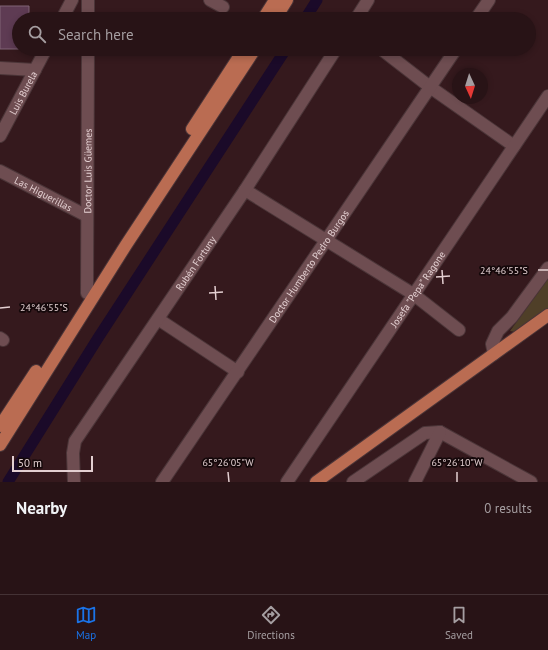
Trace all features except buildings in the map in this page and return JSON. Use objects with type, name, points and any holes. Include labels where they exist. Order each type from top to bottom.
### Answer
[{"type":"main road","points":[[267,12],[275,0]]},
{"type":"main road","points":[[279,12],[287,0]]},
{"type":"main road","points":[[0,426],[239,56]]},
{"type":"main road","points":[[0,445],[130,239],[250,56]]},
{"type":"main road","points":[[316,482],[548,315]]},
{"type":"street","points":[[66,12],[72,0]]},
{"type":"street","points":[[88,0],[88,12]]},
{"type":"street","points":[[210,0],[223,7]]},
{"type":"street","points":[[360,12],[368,0]]},
{"type":"street","points":[[481,12],[489,0]]},
{"type":"street","name":"Luis Burela","points":[[0,136],[42,56]]},
{"type":"street","name":"Doctor Luis Güemes","points":[[86,293],[88,56]]},
{"type":"street","name":"Rubén Fortuny","points":[[74,482],[73,453],[75,441],[245,190],[331,56]]},
{"type":"street","points":[[390,56],[430,87],[514,146]]},
{"type":"street","name":"Doctor Humberto Pedro Burgos","points":[[162,482],[451,56]]},
{"type":"street","points":[[0,68],[35,70]]},
{"type":"street","name":"Josefa \"Pepa\" Ragone","points":[[287,482],[548,96]]},
{"type":"street","name":"Las Higuerillas","points":[[0,171],[87,216]]},
{"type":"street","points":[[245,190],[413,294],[459,330]]},
{"type":"street","points":[[494,354],[492,344],[498,331],[512,317],[548,268]]},
{"type":"street","points":[[158,320],[238,372]]},
{"type":"street","points":[[415,482],[440,432]]},
{"type":"street","points":[[353,482],[426,433],[440,432],[531,482]]},
{"type":"shaded area","points":[[548,279],[548,309],[515,332],[510,331]]},
{"type":"waterway","points":[[309,12],[317,0]]},
{"type":"waterway","points":[[8,482],[98,338],[281,56]]}]
